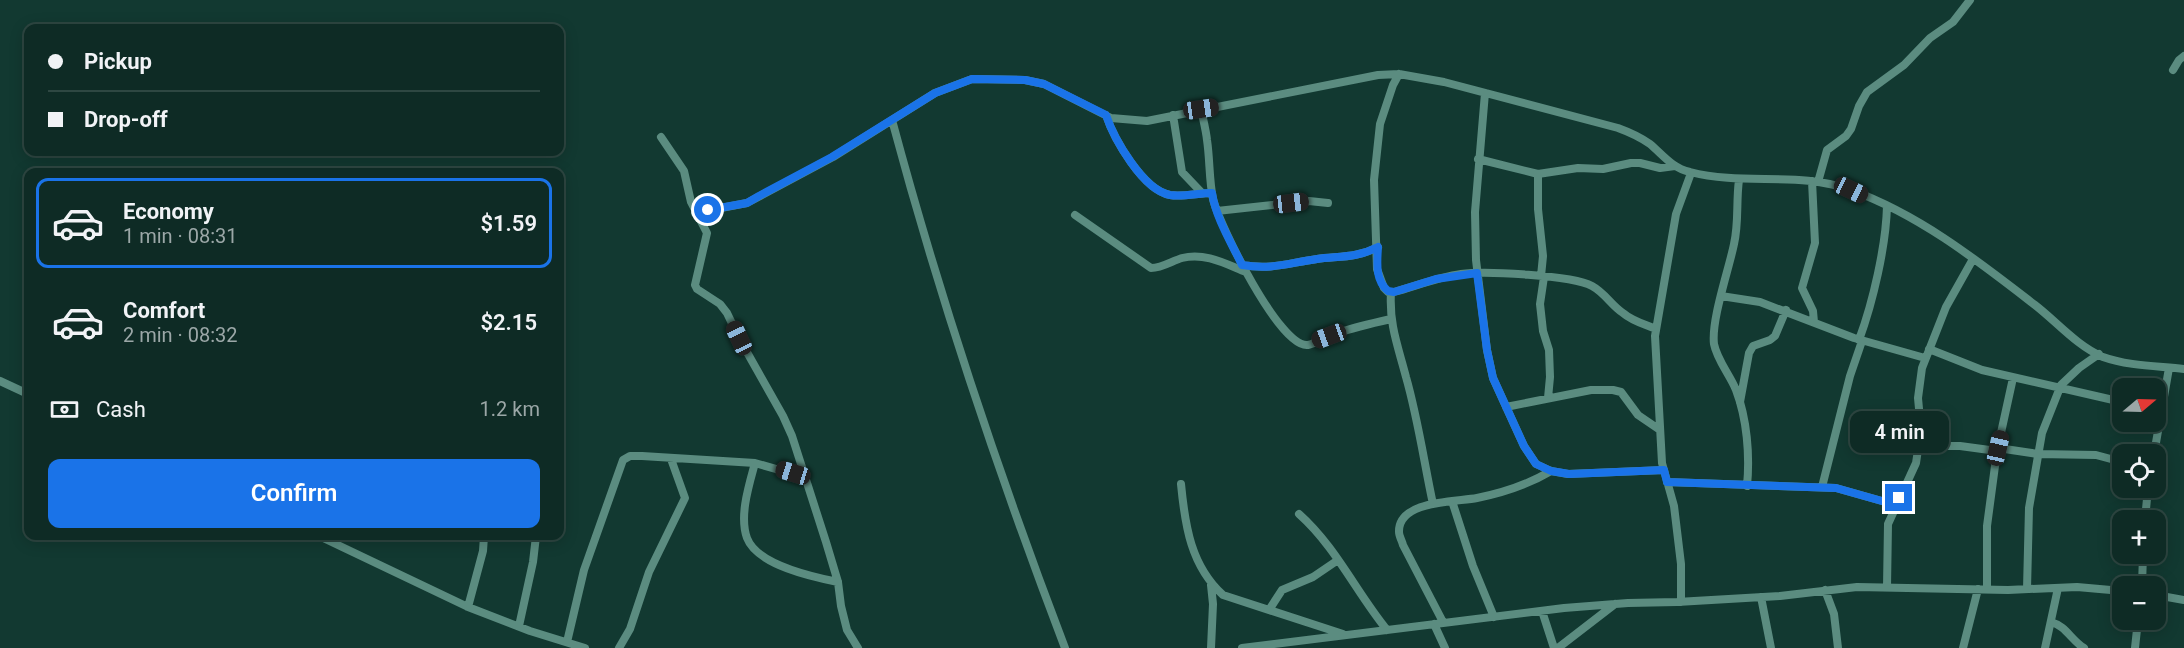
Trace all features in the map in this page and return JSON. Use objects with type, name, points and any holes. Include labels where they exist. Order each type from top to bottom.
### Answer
[{"type":"street","points":[[1814,322],[1813,311],[1802,288],[1815,243],[1815,182],[1827,150],[1851,129],[1867,92],[1904,65],[1930,38],[1953,22],[1970,0]]},
{"type":"street","points":[[2173,70],[2184,56]]},
{"type":"street","points":[[1400,74],[1393,85],[1380,124],[1374,180],[1377,269],[1384,288],[1391,292],[1436,279],[1477,273],[1543,277],[1591,285],[1606,296],[1623,314],[1656,329]]},
{"type":"street","points":[[695,213],[747,203],[825,161],[935,93],[972,79],[1025,80],[1044,84],[1112,118],[1147,121],[1378,75],[1400,74],[1444,82],[1618,128],[1650,144],[1675,166],[1691,173],[1739,180],[1787,178],[1851,190],[1930,228],[2098,354],[2127,362],[2184,369]]},
{"type":"street","points":[[1485,93],[1474,212],[1477,273],[1493,378],[1524,446],[1536,464],[1551,471],[1569,474],[1664,470]]},
{"type":"street","points":[[1201,109],[1207,140],[1212,193],[1217,211],[1259,296],[1291,336],[1308,345],[1340,332],[1391,319]]},
{"type":"street","points":[[1106,115],[1112,133],[1148,182],[1169,195],[1212,193]]},
{"type":"street","points":[[1173,115],[1182,172],[1202,193]]},
{"type":"street","points":[[892,120],[920,220],[987,434],[1065,648]]},
{"type":"street","points":[[661,136],[684,171],[695,213],[707,233],[695,285],[697,289],[720,304],[727,313],[792,436],[838,582],[847,630],[858,648]]},
{"type":"street","points":[[1478,159],[1538,174],[1578,168],[1603,169],[1631,163],[1660,168],[1675,166]]},
{"type":"street","points":[[1681,602],[1681,564],[1674,506],[1664,470],[1660,430],[1656,329],[1676,214],[1691,173]]},
{"type":"street","points":[[1538,174],[1538,209],[1543,256],[1541,311],[1549,350],[1548,398]]},
{"type":"street","points":[[1739,180],[1734,244],[1721,296],[1714,344],[1737,391],[1740,403],[1746,429],[1747,486]]},
{"type":"street","points":[[1217,211],[1309,201],[1328,203]]},
{"type":"street","points":[[1822,487],[1850,376],[1867,320],[1886,229],[1887,206]]},
{"type":"street","points":[[1075,214],[1151,268],[1186,257],[1205,257],[1244,268],[1286,266],[1317,259],[1357,256],[1378,247]]},
{"type":"street","points":[[1887,587],[1888,524],[1916,463],[1919,446],[1921,430],[1919,382],[1927,353],[1946,307],[1973,259]]},
{"type":"street","points":[[1391,292],[1391,319],[1395,345],[1406,377],[1433,504]]},
{"type":"street","points":[[1721,296],[1744,298],[1786,310],[1861,340],[1927,353],[2013,378],[2112,400]]},
{"type":"street","points":[[1740,403],[1749,353],[1753,346],[1775,336],[1786,310]]},
{"type":"street","points":[[2027,589],[2029,508],[2042,433],[2060,388],[2079,368],[2098,354]]},
{"type":"street","points":[[2166,380],[2169,368]]},
{"type":"street","points":[[1963,648],[1982,589],[1997,449],[2013,378]]},
{"type":"street","points":[[0,381],[24,392]]},
{"type":"street","points":[[1506,406],[1591,390],[1613,390],[1621,392],[1638,415],[1660,430]]},
{"type":"street","points":[[1919,446],[1960,446],[2038,454],[2097,455],[2112,459]]},
{"type":"street","points":[[567,642],[584,570],[620,463],[630,456],[755,464],[804,477]]},
{"type":"street","points":[[619,648],[630,629],[649,572],[685,498],[671,459]]},
{"type":"street","points":[[755,464],[745,512],[744,527],[747,539],[753,547],[783,567],[797,573],[838,582]]},
{"type":"street","points":[[1445,648],[1439,623],[1399,532],[1401,522],[1413,510],[1433,504],[1477,498],[1521,485],[1551,471]]},
{"type":"street","points":[[1667,482],[1836,488],[1896,505]]},
{"type":"street","points":[[1181,484],[1184,520],[1201,570],[1212,585],[1223,595],[1346,635]]},
{"type":"street","points":[[1452,501],[1473,566],[1494,617]]},
{"type":"street","points":[[1299,514],[1316,531],[1352,577],[1370,608],[1387,630]]},
{"type":"street","points":[[327,540],[468,607],[585,648]]},
{"type":"street","points":[[468,607],[483,551],[484,540]]},
{"type":"street","points":[[519,626],[536,540]]},
{"type":"street","points":[[1269,609],[1282,590],[1313,577],[1338,560]]},
{"type":"street","points":[[1211,648],[1212,585]]},
{"type":"street","points":[[1242,648],[1542,611],[1615,604],[1761,597],[1857,587],[2112,591]]},
{"type":"street","points":[[2045,648],[2058,588]]},
{"type":"street","points":[[1826,590],[1834,614],[1838,648]]},
{"type":"street","points":[[1761,597],[1771,648]]},
{"type":"street","points":[[2166,597],[2184,600]]},
{"type":"street","points":[[1542,611],[1556,648],[1615,604]]},
{"type":"street","points":[[2051,622],[2062,626],[2077,644],[2084,648]]},
{"type":"street","points":[[2135,648],[2137,630]]},
{"type":"route","points":[[708,210],[747,203],[817,166],[935,93],[952,86],[972,79],[1010,78],[1044,84],[1106,115],[1112,133],[1126,154],[1148,182],[1160,191],[1169,195],[1212,193],[1226,233],[1242,265],[1286,266],[1317,259],[1357,256],[1378,247],[1377,269],[1380,280],[1388,291],[1394,292],[1460,274],[1477,273],[1493,378],[1524,446],[1536,464],[1551,471],[1569,474],[1664,470],[1667,482],[1836,488],[1896,505],[1899,498]]}]
